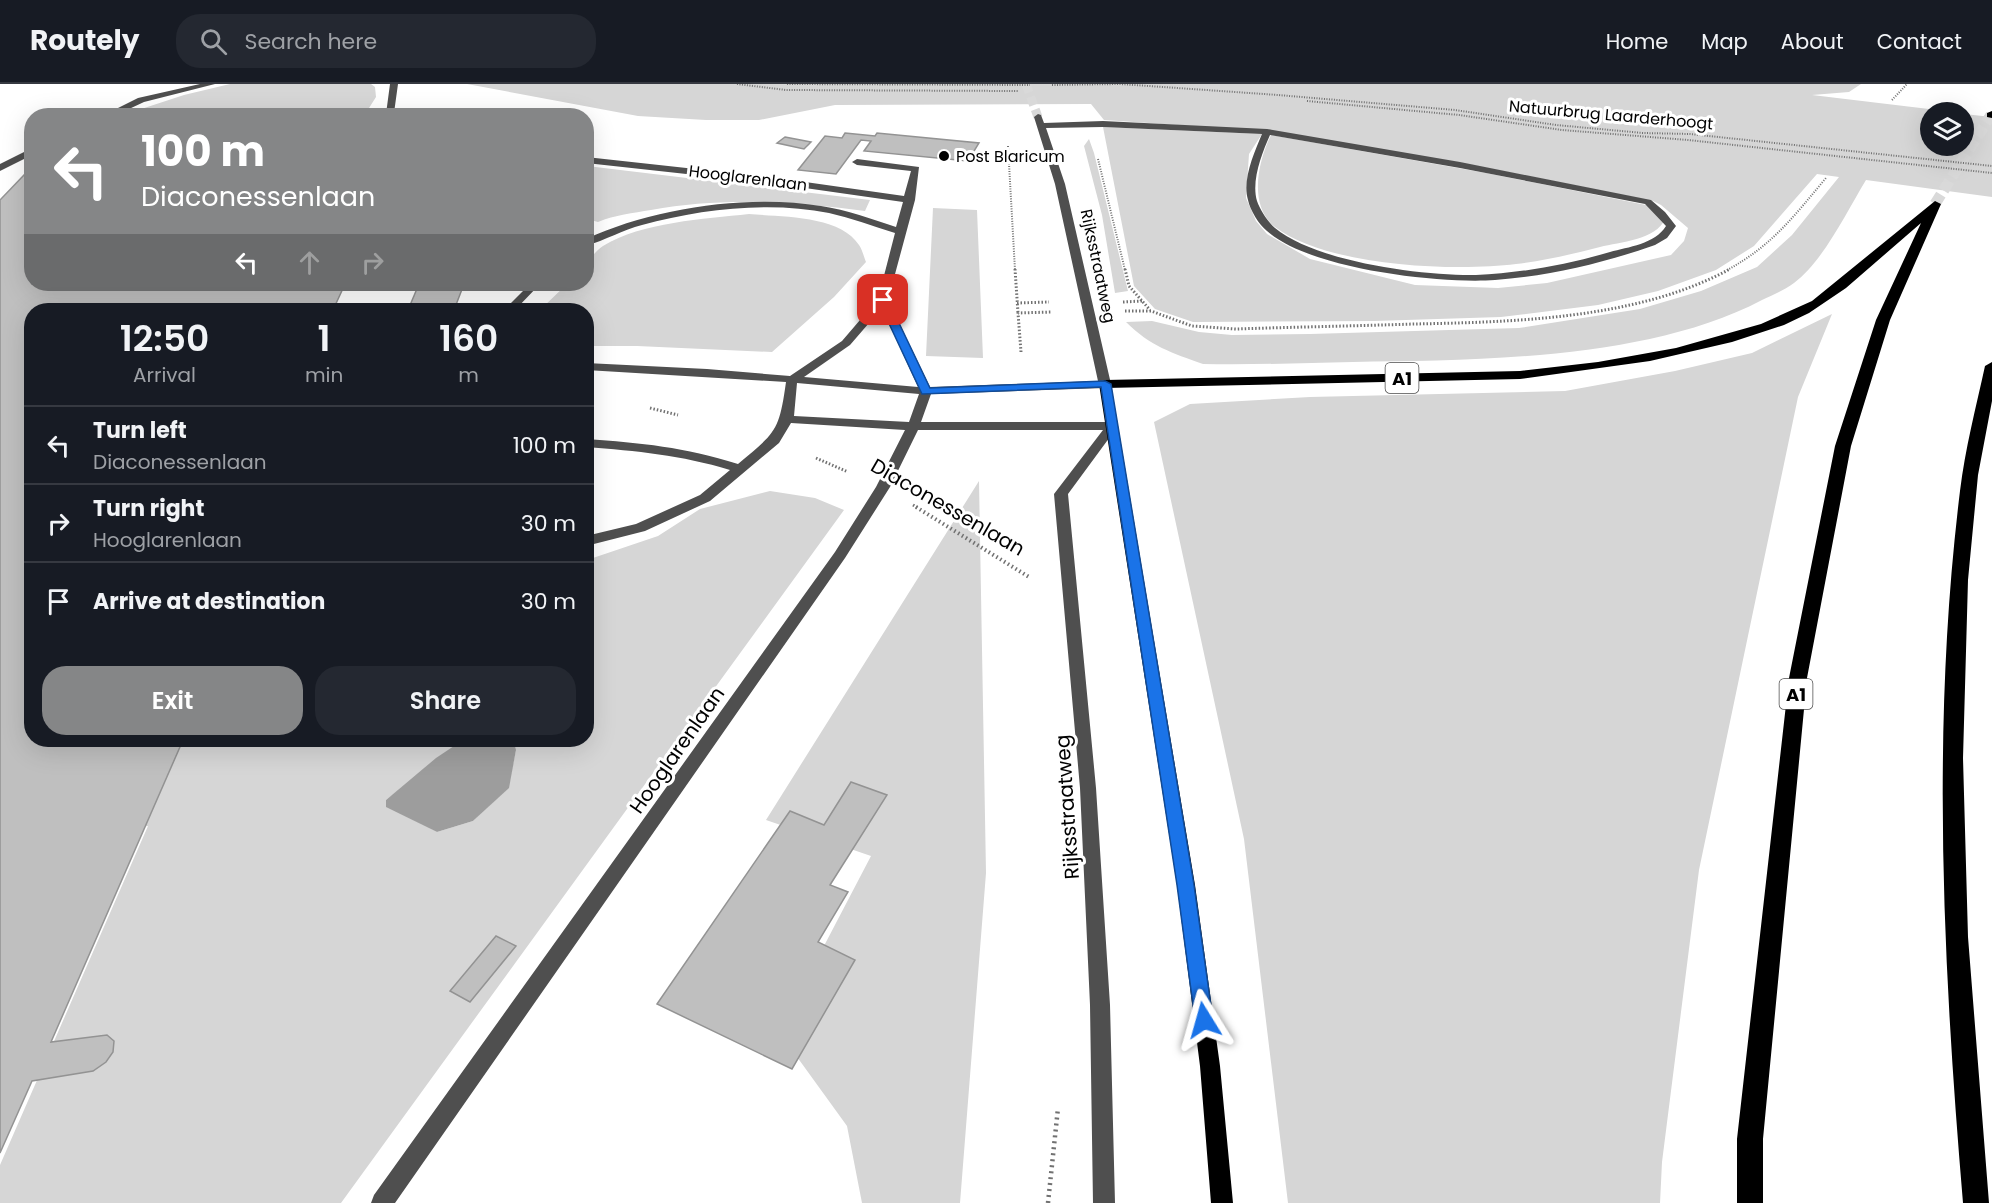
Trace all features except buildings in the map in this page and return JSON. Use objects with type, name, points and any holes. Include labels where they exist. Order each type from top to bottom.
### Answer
[{"type":"highway","name":"A1","points":[[1105,384],[1520,375],[1573,370],[1655,357],[1754,331],[1809,307],[1826,297],[1935,204],[1883,320],[1843,446],[1798,678],[1750,1139],[1750,1203]]},
{"type":"highway","points":[[1976,1203],[1966,1102],[1955,905],[1955,753],[1958,603],[1969,488],[1992,366]]},
{"type":"main road","name":"Rijksstraatweg","points":[[1105,384],[1186,885],[1210,1066],[1222,1203]]},
{"type":"street","points":[[124,108],[141,100],[211,84]]},
{"type":"street","points":[[391,108],[394,84]]},
{"type":"street","name":"Rijksstraatweg","points":[[1089,124],[1040,121],[1060,184],[1083,295],[1105,384]]},
{"type":"street","points":[[1089,124],[1267,132],[1460,165],[1648,202],[1662,214],[1671,226],[1667,235],[1599,259],[1550,270],[1509,274],[1454,278],[1387,269],[1317,254],[1289,242],[1270,230],[1252,199],[1256,155],[1267,132]]},
{"type":"street","points":[[0,166],[24,155]]},
{"type":"street","name":"Hooglarenlaan","points":[[594,161],[777,181],[910,200]]},
{"type":"street","points":[[594,539],[640,528],[705,498],[774,440],[787,418],[792,380],[846,343],[883,300],[902,232],[916,169],[857,162]]},
{"type":"street","points":[[594,238],[647,219],[753,205],[820,208],[902,232]]},
{"type":"street","points":[[516,303],[528,291]]},
{"type":"street","points":[[883,300],[926,392]]},
{"type":"street","points":[[594,366],[707,372],[926,392],[1105,384]]},
{"type":"street","name":"Hooglarenlaan","points":[[382,1203],[840,555],[883,487],[913,427],[926,392]]},
{"type":"street","name":"Diaconessenlaan","points":[[787,418],[913,427],[1112,426]]},
{"type":"street","name":"Rijksstraatweg","points":[[1104,1203],[1100,1005],[1088,788],[1061,494],[1112,426]]},
{"type":"street","points":[[594,444],[656,448],[698,456],[740,469]]},
{"type":"path","points":[[737,84],[786,90],[982,91]]},
{"type":"path","points":[[787,84],[984,86]]},
{"type":"path","name":"Natuurbrug Laarderhoogt","points":[[1120,84],[1455,110],[1556,125],[1643,133],[1690,134],[1992,166]]},
{"type":"path","points":[[1892,100],[1907,84]]},
{"type":"path","name":"Natuurbrug Laarderhoogt","points":[[1210,95],[1459,115],[1562,130],[1688,140],[1992,173]]},
{"type":"path","name":"Rijksstraatweg","points":[[1089,124],[1129,286],[1151,311]]},
{"type":"path","points":[[1008,143],[1018,313]]},
{"type":"path","points":[[641,407],[685,417]]},
{"type":"path","name":"Diaconessenlaan","points":[[774,440],[883,487],[1036,581]]},
{"type":"shaded area","points":[[230,84],[371,84],[375,87],[376,97],[369,108],[144,108],[184,95]]},
{"type":"shaded area","points":[[467,84],[1861,84],[1849,92],[1812,95],[1920,108],[1920,156],[1974,156],[1974,115],[1992,117],[1992,197],[1866,180],[1825,249],[1794,283],[1717,320],[1668,335],[1562,353],[1508,357],[1203,364],[1153,343],[1126,322],[1152,321],[1199,332],[1232,335],[1310,334],[1519,328],[1640,309],[1701,291],[1757,267],[1792,235],[1839,177],[1817,174],[1754,246],[1716,270],[1658,291],[1598,305],[1501,317],[1374,321],[1193,322],[1155,309],[1134,286],[1103,127],[1262,134],[1249,154],[1246,198],[1256,221],[1267,234],[1310,259],[1415,285],[1498,288],[1547,283],[1671,255],[1684,241],[1688,228],[1653,201],[1457,162],[1267,131],[1104,120],[1091,104],[835,105],[759,120],[638,116]]},
{"type":"shaded area","points":[[1271,135],[1486,173],[1651,206],[1665,219],[1654,232],[1637,239],[1526,263],[1459,267],[1391,263],[1357,258],[1297,240],[1275,227],[1267,218],[1258,196],[1258,183],[1262,157]]},
{"type":"shaded area","points":[[1089,139],[1128,291],[1115,293],[1102,215],[1084,146]]},
{"type":"shaded area","points":[[594,167],[870,200],[865,211],[785,203],[705,203],[624,214],[598,222],[594,221]]},
{"type":"shaded area","points":[[933,208],[977,210],[983,358],[926,356]]},
{"type":"shaded area","points":[[749,214],[809,219],[838,228],[850,235],[859,245],[866,262],[834,297],[772,352],[594,346],[594,303],[547,303],[560,291],[594,291],[594,254],[601,248],[636,232],[693,220]]},
{"type":"shaded area","points":[[1832,314],[1798,397],[1699,870],[1662,1162],[1660,1203],[1288,1203],[1244,839],[1154,422],[1190,404],[1310,397],[1565,391],[1675,371],[1752,353]]},
{"type":"shaded area","points":[[979,481],[986,873],[960,1203],[862,1203],[847,1126],[779,1032],[871,856],[766,820]]},
{"type":"shaded area","points":[[770,491],[815,498],[844,510],[341,1203],[0,1203],[0,1165],[148,826],[78,833],[121,747],[454,747],[386,800],[386,806],[437,832],[473,821],[508,788],[515,747],[594,747],[594,558],[658,536],[700,509]]},
{"type":"shaded area","points":[[452,747],[515,747],[516,750],[509,788],[473,821],[437,832],[386,807],[386,800]]},
{"type":"tunnel","points":[[1026,84],[1038,117]]},
{"type":"tunnel","points":[[1935,204],[1991,115]]},
{"type":"place","name":"Post Blaricum","points":[[944,156]]},
{"type":"route","points":[[883,300],[926,392],[1105,384],[1186,885],[1204,1020]]}]
